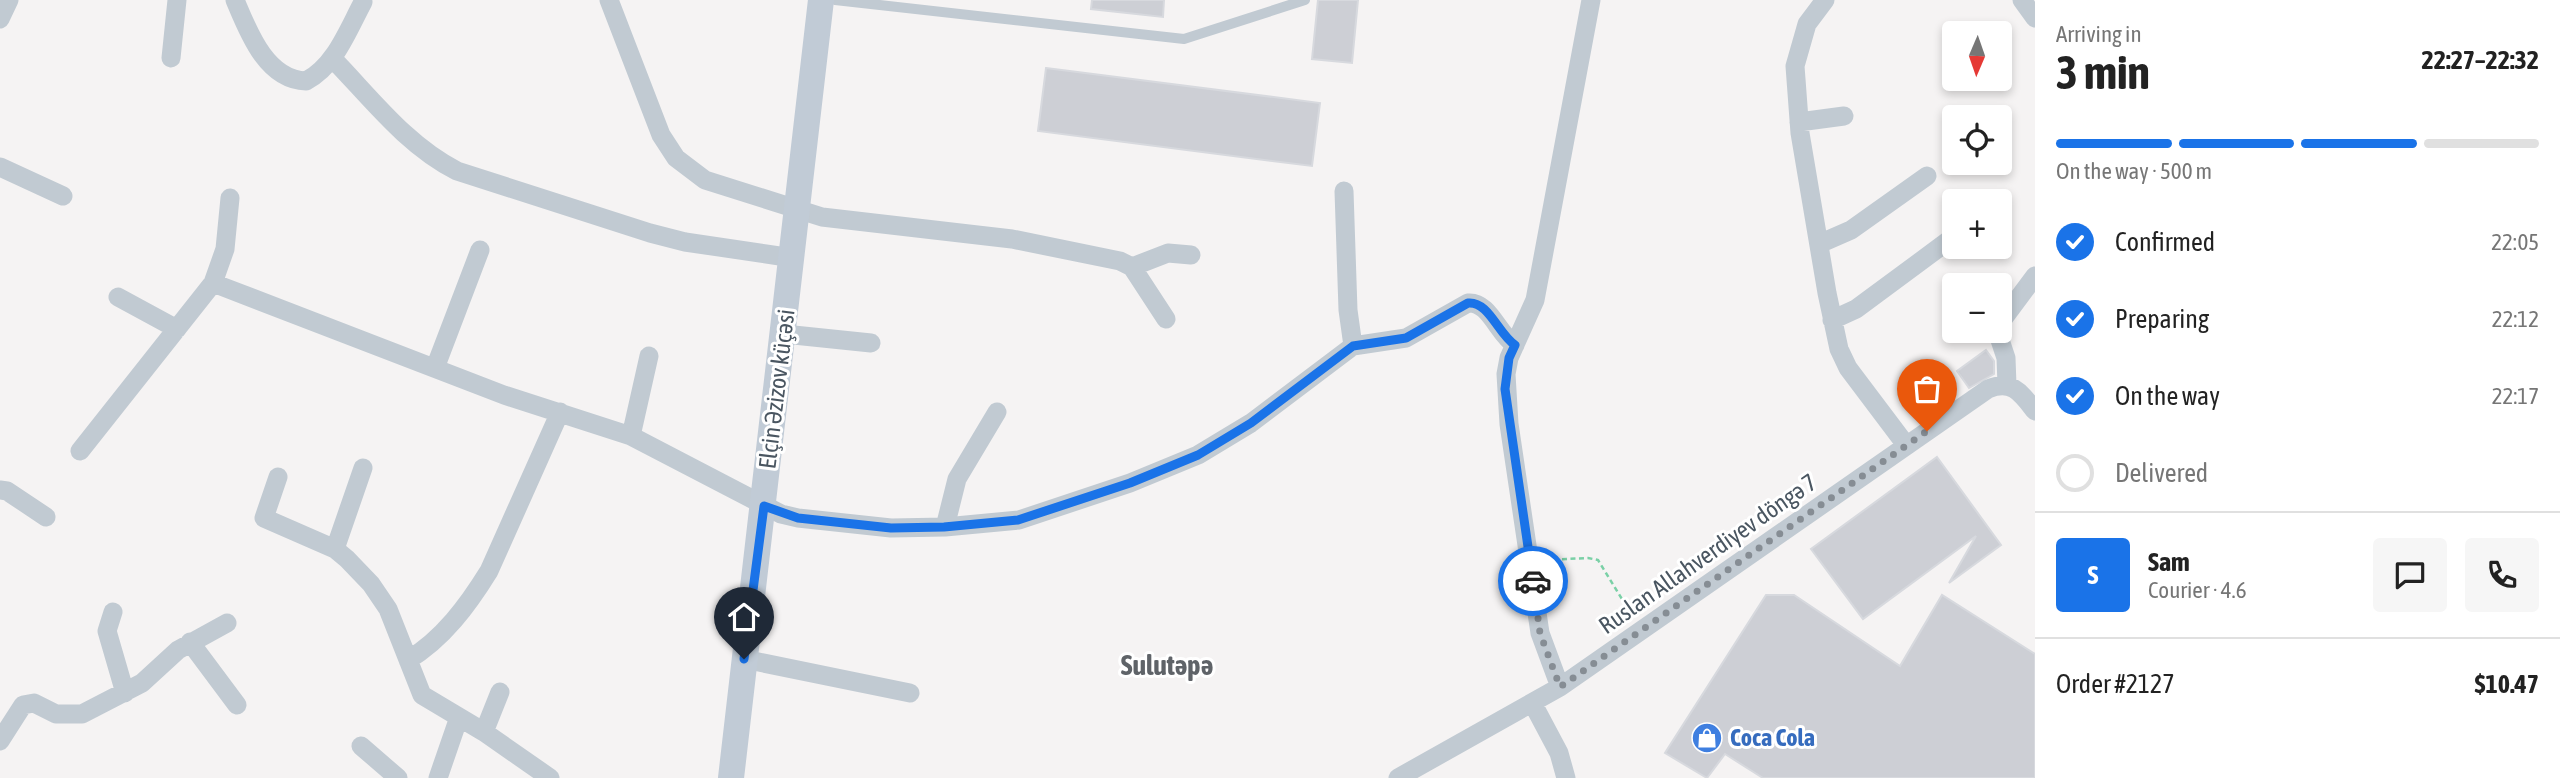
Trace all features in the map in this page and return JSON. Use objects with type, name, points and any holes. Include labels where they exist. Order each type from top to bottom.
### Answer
[{"type":"street","points":[[0,19],[9,0]]},
{"type":"street","points":[[171,58],[177,0]]},
{"type":"street","points":[[234,0],[259,49],[275,69],[288,77],[306,81],[316,76],[332,58],[363,2]]},
{"type":"street","points":[[610,0],[661,135],[676,158],[705,180],[798,212],[1012,239],[1121,261],[1132,267],[1166,319]]},
{"type":"street","name":"Elçin Əzizov küçəsi","points":[[731,778],[821,0]]},
{"type":"street","points":[[1560,687],[1540,633],[1505,389],[1509,358],[1535,300],[1591,0]]},
{"type":"street","points":[[1825,0],[1807,24],[1795,66],[1799,122],[1832,320],[1839,349],[1848,368],[1906,445]]},
{"type":"street","points":[[2022,0],[2035,18]]},
{"type":"street","points":[[332,58],[410,141],[436,160],[457,170],[650,233],[685,242],[793,258]]},
{"type":"street","points":[[1799,122],[1844,116]]},
{"type":"street","points":[[0,167],[63,196]]},
{"type":"street","points":[[1819,244],[1851,230],[1927,176]]},
{"type":"street","points":[[1345,191],[1348,310],[1353,346]]},
{"type":"street","points":[[80,451],[212,283],[225,248],[230,198]]},
{"type":"street","points":[[1832,320],[1856,309],[1942,245]]},
{"type":"street","points":[[435,368],[480,250]]},
{"type":"street","points":[[1132,267],[1168,253],[1191,255]]},
{"type":"street","points":[[2012,307],[2035,276]]},
{"type":"street","points":[[212,283],[435,368],[631,436],[764,506],[798,518],[891,528],[944,527],[1018,520],[1130,483],[1198,455],[1251,423],[1353,346],[1406,338],[1468,303],[1475,302],[1484,307],[1498,330],[1515,345]]},
{"type":"street","points":[[118,297],[177,329]]},
{"type":"street","points":[[784,334],[871,343]]},
{"type":"street","points":[[2001,343],[2006,358],[2007,385],[2021,393],[2035,411]]},
{"type":"street","points":[[631,436],[649,356]]},
{"type":"street","name":"Ruslan Allahverdiyev döngə 7","points":[[1398,778],[1560,687],[1988,389],[2007,385]]},
{"type":"street","points":[[408,660],[434,640],[475,594],[489,571],[560,412]]},
{"type":"street","points":[[944,527],[957,478],[997,412]]},
{"type":"street","points":[[335,550],[363,468]]},
{"type":"street","points":[[278,477],[264,518],[335,550],[380,596],[408,660],[416,688],[422,695],[458,720],[484,732],[550,778]]},
{"type":"street","points":[[0,490],[7,491],[46,517]]},
{"type":"street","points":[[113,612],[107,631],[125,692]]},
{"type":"street","points":[[0,741],[23,705],[34,703],[56,714],[71,716],[125,692],[157,672],[178,650],[227,623]]},
{"type":"street","points":[[190,642],[237,705]]},
{"type":"street","points":[[744,659],[911,693]]},
{"type":"street","points":[[484,732],[500,692]]},
{"type":"street","points":[[1533,704],[1559,753],[1566,778]]},
{"type":"street","points":[[438,778],[458,720]]},
{"type":"street","points":[[361,746],[398,778]]},
{"type":"lane","points":[[835,0],[1184,39],[1305,0]]},
{"type":"path","points":[[1530,561],[1588,558],[1598,560],[1622,599]]},
{"type":"building","points":[[1092,0],[1164,0],[1163,17],[1091,9]]},
{"type":"building","points":[[1318,0],[1358,0],[1352,63],[1312,59]]},
{"type":"building","points":[[1046,68],[1320,103],[1312,166],[1038,131]]},
{"type":"building","points":[[1986,350],[1994,361],[1994,374],[1969,388],[1957,371]]},
{"type":"building","points":[[1937,457],[2001,545],[1949,583],[1976,536],[1863,619],[1811,549]]},
{"type":"building","points":[[1766,595],[1794,595],[1900,666],[1942,595],[2035,654],[2035,778],[1763,778],[1725,754],[1707,778],[1665,753]]},
{"type":"way so far","points":[[1533,581],[1540,633],[1560,687],[1927,431]]},
{"type":"place","name":"Coca Cola","points":[[1707,738]]},
{"type":"district","name":"Sulutəpə","points":[[1167,665]]},
{"type":"route","points":[[744,659],[764,506],[798,518],[891,528],[944,527],[1018,520],[1130,483],[1198,455],[1251,423],[1353,346],[1390,343],[1406,338],[1468,303],[1475,302],[1484,307],[1498,330],[1515,345],[1509,358],[1505,389],[1533,581]]}]
